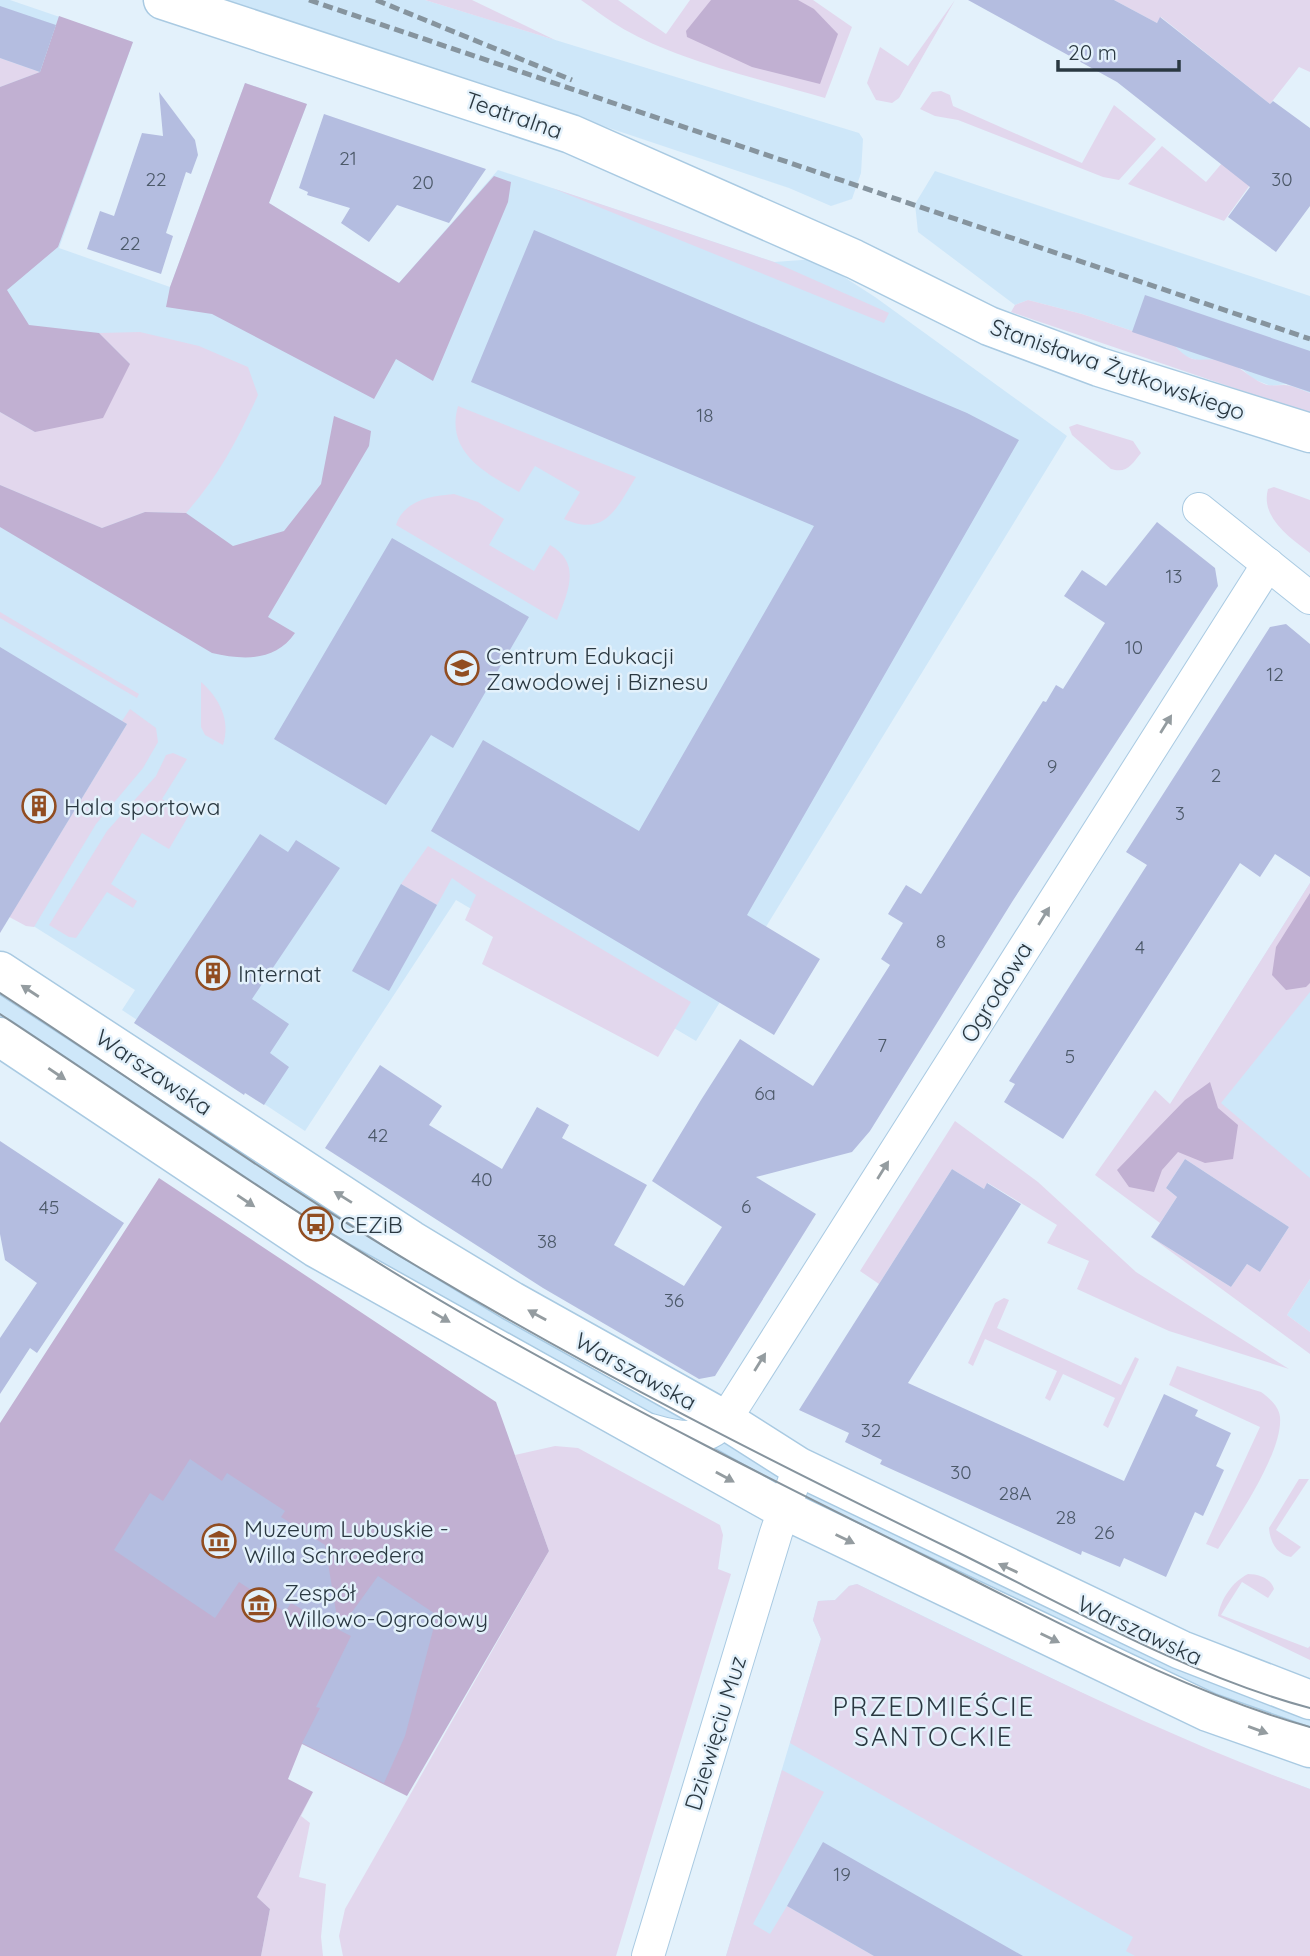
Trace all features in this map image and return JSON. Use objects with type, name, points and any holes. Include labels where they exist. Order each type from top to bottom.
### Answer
[{"type":"main road","name":"Teatralna","points":[[163,0],[571,134],[854,258]]},
{"type":"main road","name":"Stanisława Żytkowskiego","points":[[854,258],[1001,330],[1099,367],[1310,433]]},
{"type":"main road","name":"Warszawska","points":[[0,971],[411,1240],[512,1301],[725,1420],[799,1467],[1181,1650],[1310,1700]]},
{"type":"main road","name":"Warszawska","points":[[0,1037],[316,1248],[783,1510],[1196,1707],[1310,1748]]},
{"type":"street","points":[[1199,509],[1310,598]]},
{"type":"street","name":"Ogrodowa","points":[[725,1420],[1268,564]]},
{"type":"street","points":[[617,1415],[648,1430],[692,1438],[714,1432],[725,1420]]},
{"type":"street","name":"Dziewięciu Muz","points":[[648,1956],[783,1510],[799,1467]]},
{"type":"shaded area","name":"Centrum Edukacji Zawodowej i Biznesu","points":[[0,0],[10,0],[133,42],[59,248],[170,287],[245,83],[307,104],[269,203],[399,283],[498,170],[774,262],[816,259],[875,297],[1067,436],[696,1041],[456,900],[305,1131],[122,1010],[135,990],[0,905]]},
{"type":"shaded area","points":[[226,0],[425,0],[859,133],[863,139],[861,173],[852,199],[831,206],[789,188]]},
{"type":"shaded area","points":[[425,0],[472,0],[555,40]]},
{"type":"shaded area","points":[[581,0],[618,0],[666,34],[690,0],[813,0],[852,27],[825,98],[675,53],[611,22]]},
{"type":"shaded area","points":[[711,0],[798,0],[814,9],[838,34],[820,84],[752,67],[687,37],[686,31]]},
{"type":"shaded area","points":[[955,0],[899,98],[892,103],[876,100],[867,83],[880,47],[908,66]]},
{"type":"shaded area","points":[[1114,0],[1310,0],[1310,72],[1299,67],[1270,104],[1161,17],[1157,23]]},
{"type":"shaded area","points":[[59,16],[133,42],[58,247],[7,290],[29,325],[99,333],[130,364],[103,418],[35,432],[0,412],[0,87],[40,72]]},
{"type":"shaded area","points":[[0,58],[40,72],[0,87]]},
{"type":"shaded area","points":[[245,83],[307,104],[269,203],[399,283],[494,176],[511,182],[508,202],[433,381],[396,359],[374,399],[212,314],[166,307],[170,287]]},
{"type":"shaded area","points":[[941,91],[950,95],[953,106],[1082,163],[1114,105],[1156,139],[1119,180],[1103,177],[958,120],[935,116],[920,109],[932,92]]},
{"type":"shaded area","points":[[1255,124],[1281,142],[1224,221],[1128,184],[1162,146],[1206,182]]},
{"type":"shaded area","points":[[935,171],[1310,296],[1310,393],[1286,384],[1271,386],[1253,379],[1242,369],[1218,360],[1203,362],[1184,356],[1174,345],[1082,314],[1028,300],[1015,305],[918,232],[915,204]]},
{"type":"shaded area","points":[[552,188],[774,262],[889,313],[884,323]]},
{"type":"shaded area","points":[[1028,300],[1082,314],[1174,345],[1190,358],[1225,361],[1267,385],[1287,385],[1310,393],[1310,414],[1011,312],[1015,305]]},
{"type":"shaded area","points":[[140,332],[199,346],[248,367],[258,395],[226,457],[208,486],[186,513],[145,512],[102,528],[0,485],[0,412],[35,432],[130,364],[99,333]]},
{"type":"shaded area","points":[[458,406],[636,477],[616,508],[600,522],[578,524],[564,519],[580,492],[535,466],[519,492],[481,469],[463,448],[457,436],[455,422]]},
{"type":"shaded area","points":[[334,416],[371,431],[369,446],[268,617],[295,633],[278,649],[268,654],[235,657],[212,653],[0,527],[0,485],[102,528],[145,512],[186,513],[233,546],[284,531],[321,484]]},
{"type":"shaded area","points":[[1077,424],[1133,441],[1141,453],[1125,469],[1111,469],[1072,435],[1069,427]]},
{"type":"shaded area","points":[[1274,487],[1310,500],[1310,553],[1286,534],[1273,518],[1267,499],[1268,489]]},
{"type":"shaded area","points":[[454,494],[478,502],[504,519],[489,545],[534,571],[550,545],[560,552],[566,560],[570,579],[557,620],[396,525],[405,510],[419,501]]},
{"type":"shaded area","points":[[0,612],[139,694],[137,698],[0,618]]},
{"type":"shaded area","points":[[201,682],[222,710],[225,727],[223,745],[205,735],[201,727]]},
{"type":"shaded area","points":[[130,709],[156,728],[158,742],[143,768],[96,824],[34,927],[26,926],[0,912],[0,888],[20,900],[127,724],[122,721]]},
{"type":"shaded area","points":[[173,753],[187,759],[162,799],[189,815],[169,849],[142,833],[111,884],[137,901],[133,908],[107,892],[76,938],[69,937],[49,925],[107,831],[156,776],[166,755]]},
{"type":"shaded area","points":[[428,846],[691,1002],[658,1057],[482,964],[493,937],[465,920],[476,895],[452,878],[437,905],[401,884]]},
{"type":"shaded area","points":[[1310,883],[1310,1208],[1170,1105]]},
{"type":"shaded area","points":[[1310,883],[1310,992],[1221,1103],[1310,1178],[1310,1279],[1287,1315],[1310,1332],[1310,1354],[1151,1237],[1231,1287],[1247,1264],[1260,1272],[1289,1227],[1185,1159],[1166,1188],[1177,1197],[1160,1223],[1095,1175],[1155,1090],[1170,1104]]},
{"type":"shaded area","points":[[1310,893],[1310,983],[1306,987],[1286,990],[1272,975],[1276,947]]},
{"type":"shaded area","points":[[0,982],[516,1312],[1310,1701],[1310,1735],[956,1582],[491,1339],[0,1020]]},
{"type":"shaded area","points":[[1210,1082],[1218,1108],[1238,1125],[1233,1159],[1205,1163],[1178,1152],[1162,1170],[1154,1192],[1129,1187],[1117,1170],[1185,1100]]},
{"type":"shaded area","points":[[955,1121],[1038,1182],[1136,1272],[1289,1369],[1169,1331],[1077,1289],[1089,1261],[1047,1243],[1057,1225],[988,1183],[984,1189],[952,1169],[879,1284],[860,1271]]},
{"type":"shaded area","name":"Zespół Willowo-Ogrodowy","points":[[159,1178],[496,1402],[549,1551],[407,1796],[302,1744],[288,1779],[313,1792],[257,1897],[270,1909],[261,1956],[0,1956],[0,1423]]},
{"type":"shaded area","points":[[1310,1279],[1310,1332],[1287,1315]]},
{"type":"shaded area","points":[[1004,1298],[1009,1300],[997,1328],[1121,1385],[1135,1357],[1139,1359],[1108,1428],[1103,1425],[1115,1398],[1063,1374],[1050,1401],[1045,1398],[1057,1371],[985,1339],[973,1366],[968,1363],[995,1303]]},
{"type":"shaded area","points":[[1177,1366],[1261,1392],[1278,1409],[1280,1417],[1279,1431],[1267,1466],[1218,1549],[1206,1544],[1260,1427],[1169,1385]]},
{"type":"shaded area","points":[[555,1446],[578,1448],[720,1525],[723,1535],[718,1569],[731,1574],[616,1956],[343,1956],[339,1936],[345,1909],[549,1551],[515,1455]]},
{"type":"shaded area","points":[[1299,1479],[1309,1479],[1276,1530],[1301,1547],[1291,1557],[1282,1554],[1275,1547],[1269,1528]]},
{"type":"shaded area","points":[[1248,1574],[1264,1577],[1274,1589],[1268,1598],[1242,1582],[1221,1615],[1308,1648],[1310,1646],[1310,1660],[1218,1616],[1228,1592]]},
{"type":"shaded area","points":[[857,1584],[1140,1721],[1238,1763],[1310,1789],[1310,1956],[726,1956],[821,1639],[813,1620],[818,1601],[835,1600],[849,1586]]},
{"type":"shaded area","points":[[857,1584],[1137,1718],[1310,1789],[1310,1956],[1135,1956],[1126,1951],[1133,1937],[790,1743],[821,1639],[813,1620],[818,1601],[835,1600],[849,1586]]},
{"type":"shaded area","points":[[782,1770],[824,1792],[753,1924],[770,1934],[787,1906],[874,1956],[726,1956]]},
{"type":"shaded area","points":[[313,1792],[301,1816],[310,1823],[299,1877],[326,1884],[321,1937],[323,1956],[261,1956],[270,1909],[257,1897]]},
{"type":"building","points":[[968,0],[1114,0],[1157,23],[1160,17],[1270,104],[1273,101],[1310,128],[1310,206],[1276,252],[1228,217],[1250,187],[1117,82]]},
{"type":"building","points":[[0,6],[56,25],[40,72],[0,58]]},
{"type":"building","points":[[159,92],[195,140],[198,155],[191,174],[186,172],[166,233],[173,236],[161,274],[87,249],[100,211],[114,216],[142,133],[163,136]]},
{"type":"building","points":[[324,114],[486,169],[449,223],[397,205],[369,242],[341,223],[350,208],[307,195],[308,192],[299,188]]},
{"type":"building","points":[[534,230],[967,413],[1019,440],[747,915],[820,959],[774,1035],[431,831],[483,740],[639,831],[814,526],[471,382]]},
{"type":"building","points":[[1145,295],[1310,351],[1310,392],[1132,332]]},
{"type":"building","points":[[1157,522],[1215,568],[1218,586],[1012,902],[870,1131],[852,1152],[756,1177],[816,1214],[715,1376],[699,1379],[543,1288],[325,1148],[380,1065],[442,1106],[429,1125],[502,1169],[537,1107],[569,1125],[562,1138],[647,1185],[614,1245],[684,1286],[722,1227],[652,1181],[701,1100],[740,1039],[813,1086],[890,965],[881,959],[903,923],[888,914],[906,885],[921,894],[1043,701],[1046,702],[1056,685],[1063,689],[1105,623],[1064,596],[1082,570],[1106,586]]},
{"type":"building","points":[[392,538],[529,617],[453,748],[431,735],[386,805],[274,739]]},
{"type":"building","points":[[1286,624],[1310,644],[1310,877],[1275,854],[1260,877],[1240,863],[1063,1139],[1004,1102],[1015,1084],[1009,1081],[1147,865],[1126,852],[1270,627]]},
{"type":"building","name":"Hala sportowa","points":[[0,647],[127,724],[0,933]]},
{"type":"building","name":"Internat","points":[[260,834],[288,852],[296,840],[340,868],[252,999],[289,1024],[270,1053],[289,1067],[264,1105],[245,1093],[244,1095],[134,1023]]},
{"type":"building","points":[[401,884],[437,905],[389,991],[352,971]]},
{"type":"building","points":[[0,1141],[124,1223],[37,1353],[30,1348],[0,1394],[0,1338],[37,1283],[5,1260],[0,1234]]},
{"type":"building","points":[[1185,1159],[1289,1227],[1260,1272],[1247,1264],[1231,1287],[1151,1237],[1177,1197],[1166,1188]]},
{"type":"building","points":[[952,1169],[984,1189],[987,1183],[1021,1204],[908,1383],[1124,1481],[1164,1394],[1198,1410],[1195,1416],[1231,1433],[1216,1466],[1224,1470],[1203,1516],[1195,1512],[1166,1577],[1124,1558],[1120,1567],[1082,1551],[1081,1555],[880,1464],[882,1460],[845,1442],[849,1433],[799,1410]]},
{"type":"building","name":"Muzeum Lubuskie - Willa Schroedera","points":[[190,1459],[222,1481],[227,1473],[285,1511],[281,1517],[325,1545],[339,1630],[291,1603],[285,1612],[239,1582],[215,1618],[114,1550],[150,1493],[163,1501]]},
{"type":"building","points":[[378,1576],[437,1615],[405,1736],[384,1783],[302,1743],[320,1708],[316,1707],[351,1636],[339,1630]]},
{"type":"building","points":[[823,1842],[1023,1956],[874,1956],[787,1906]]},
{"type":"tram line","points":[[0,993],[362,1233],[547,1341],[816,1483],[1128,1638],[1219,1678],[1310,1708]]},
{"type":"tram line","points":[[0,1014],[362,1253],[486,1327],[596,1388],[1118,1652],[1213,1694],[1310,1727]]},
{"type":"railway","points":[[309,0],[1310,339]]},
{"type":"railway","points":[[376,0],[572,80]]},
{"type":"place","name":"Centrum Edukacji Zawodowej i Biznesu","points":[[462,668]]},
{"type":"place","name":"Hala sportowa","points":[[39,806]]},
{"type":"place","name":"Internat","points":[[213,973]]},
{"type":"place","name":"CEZiB","points":[[316,1224]]},
{"type":"place","name":"Muzeum Lubuskie - Willa Schroedera","points":[[219,1541]]},
{"type":"place","name":"Zespół Willowo-Ogrodowy","points":[[259,1605]]},
{"type":"district","name":"PRZEDMIEŚCIE SANTOCKIE","points":[[934,1721]]}]
